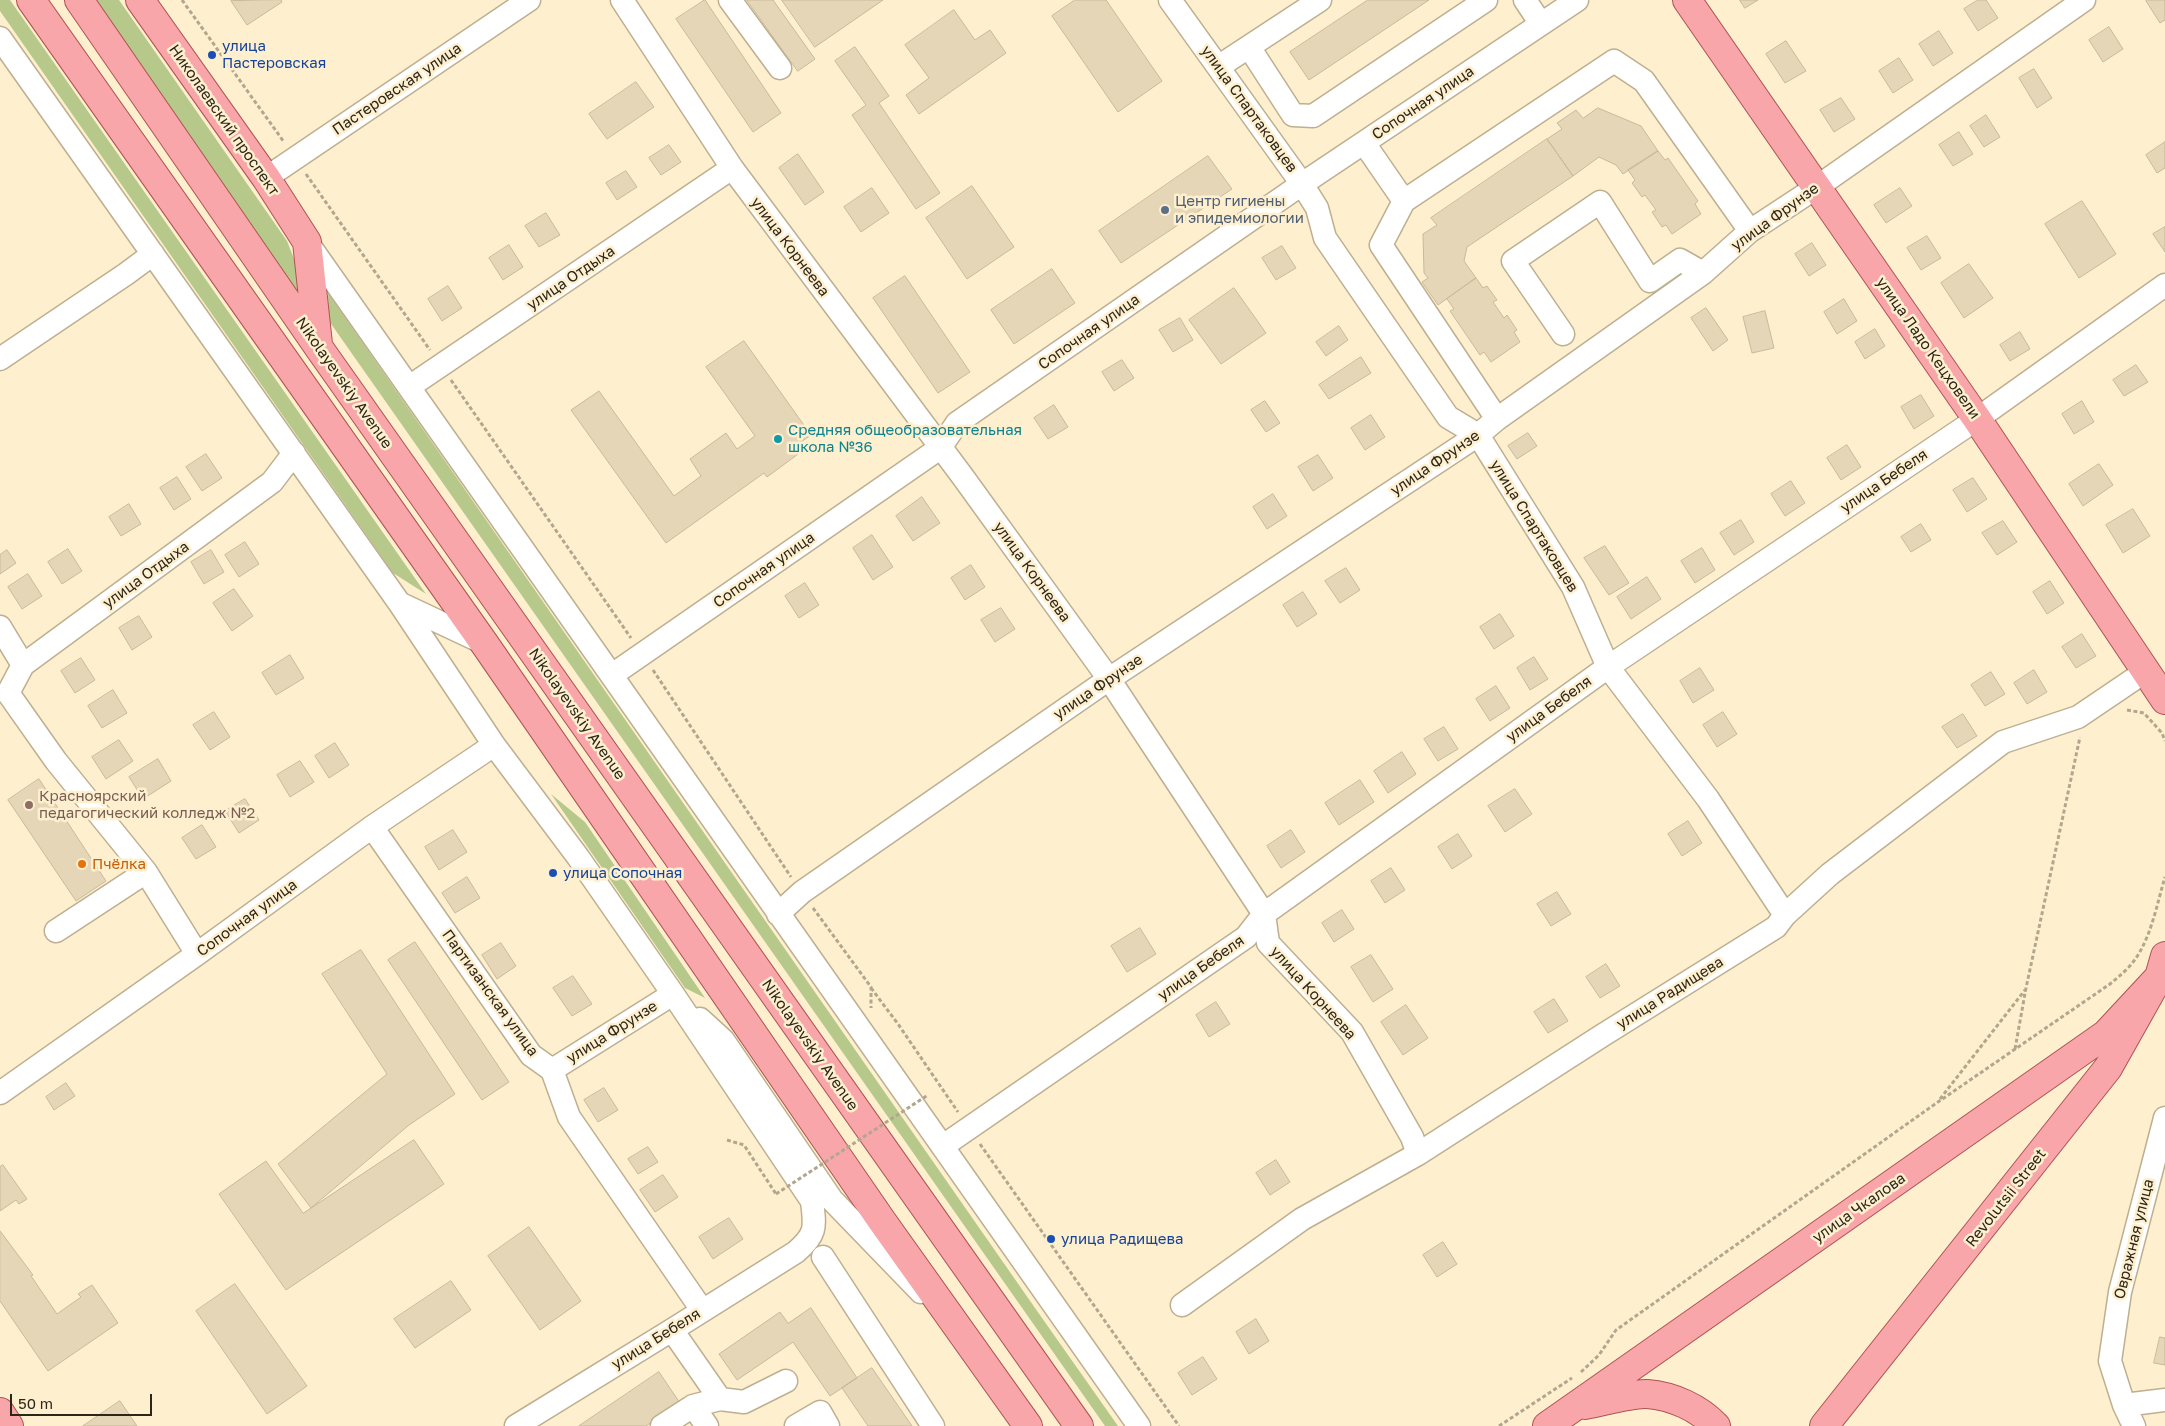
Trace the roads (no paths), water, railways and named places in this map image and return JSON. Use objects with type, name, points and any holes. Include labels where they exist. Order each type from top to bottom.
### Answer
[{"type":"main road","points":[[31,0],[484,643],[882,1221],[1028,1426]]},
{"type":"main road","name":"Nikolayevskiy Avenue","points":[[79,0],[318,348],[1079,1426]]},
{"type":"main road","name":"Николаевский проспект","points":[[140,0],[266,178],[307,242]]},
{"type":"main road","name":"улица Ладо Кецховели","points":[[1687,0],[1977,419],[2165,700]]},
{"type":"main road","points":[[307,242],[318,348]]},
{"type":"main road","name":"улица Чкалова","points":[[1548,1426],[2106,1034],[2162,966]]},
{"type":"main road","name":"Revolutsii Street","points":[[1824,1426],[2108,1068],[2162,966]]},
{"type":"main road","points":[[1576,1406],[1646,1394],[1684,1402],[1709,1418],[1716,1426]]},
{"type":"main road","points":[[0,1412],[9,1426]]},
{"type":"street","name":"Пастеровская улица","points":[[266,178],[529,0]]},
{"type":"street","name":"улица Корнеева","points":[[622,0],[732,168],[969,485],[1109,679],[1264,914],[1268,943],[1352,1032],[1412,1137],[1418,1154]]},
{"type":"street","points":[[730,0],[780,68]]},
{"type":"street","name":"улица Спартаковцев","points":[[1170,0],[1302,184],[1317,208],[1325,238],[1448,418],[1478,435],[1573,587],[1608,666],[1708,799],[1785,915]]},
{"type":"street","points":[[1249,47],[1293,115],[1313,116],[1486,0]]},
{"type":"street","points":[[1525,0],[1541,24]]},
{"type":"street","name":"Сопочная улица","points":[[612,676],[940,448],[957,423],[1302,184],[1577,0]]},
{"type":"street","name":"улица Фрунзе","points":[[778,914],[802,892],[1109,679],[1478,435],[1497,419],[1703,273],[1750,231],[2084,0]]},
{"type":"street","points":[[1218,67],[1314,2]]},
{"type":"street","points":[[2,47],[153,254],[400,604],[494,745],[578,857],[673,994],[723,1040],[832,1200],[965,1337]]},
{"type":"street","points":[[1497,419],[1381,245],[1404,201],[1614,61],[1644,81],[1750,231]]},
{"type":"street","points":[[1364,143],[1404,201]]},
{"type":"street","name":"улица Отдыха","points":[[409,387],[732,168]]},
{"type":"street","points":[[1563,334],[1513,261],[1600,202],[1650,281],[1680,260],[1703,273]]},
{"type":"street","points":[[307,242],[1139,1426]]},
{"type":"street","points":[[0,359],[153,254]]},
{"type":"street","name":"улица Бебеля","points":[[943,1146],[1246,937],[1264,914],[1608,666],[1977,419],[2165,285]]},
{"type":"street","name":"улица Отдыха","points":[[23,666],[272,482],[294,453]]},
{"type":"street","points":[[400,604],[484,643]]},
{"type":"street","points":[[0,627],[23,666],[4,695],[146,872],[197,954]]},
{"type":"street","name":"улица Радищева","points":[[1182,1305],[1302,1219],[1418,1154],[1776,927],[1785,915],[1830,874],[2003,742],[2078,716],[2146,671]]},
{"type":"street","name":"Сопочная улица","points":[[0,1093],[197,954],[372,827],[494,745]]},
{"type":"street","name":"Партизанская улица","points":[[372,827],[531,1055],[552,1070]]},
{"type":"street","points":[[56,931],[146,872]]},
{"type":"street","name":"улица Фрунзе","points":[[552,1070],[673,994]]},
{"type":"street","name":"улица Бебеля","points":[[516,1426],[796,1252],[812,1236],[815,1224],[812,1201],[673,994]]},
{"type":"street","points":[[552,1070],[569,1117],[702,1310]]},
{"type":"street","name":"Овражная улица","points":[[2124,1405],[2110,1361],[2120,1292],[2165,1118]]},
{"type":"street","points":[[823,1257],[933,1426]]},
{"type":"street","points":[[672,1330],[720,1399]]},
{"type":"street","points":[[662,1426],[693,1406],[720,1399],[744,1402],[786,1381]]},
{"type":"street","points":[[2134,1426],[2124,1405],[2165,1400]]},
{"type":"street","points":[[693,1406],[707,1426]]},
{"type":"street","points":[[796,1426],[820,1412],[828,1426]]},
{"type":"place","name":"улица Пастеровская","points":[[212,55]]},
{"type":"place","name":"Центр гигиены и эпидемиологии","points":[[1165,210]]},
{"type":"place","name":"Средняя общеобразовательная школа №36","points":[[778,439]]},
{"type":"place","name":"Красноярский педагогический колледж №2","points":[[29,805]]},
{"type":"place","name":"Пчёлка","points":[[82,864]]},
{"type":"place","name":"улица Сопочная","points":[[553,873]]},
{"type":"place","name":"улица Радищева","points":[[1051,1239]]}]
